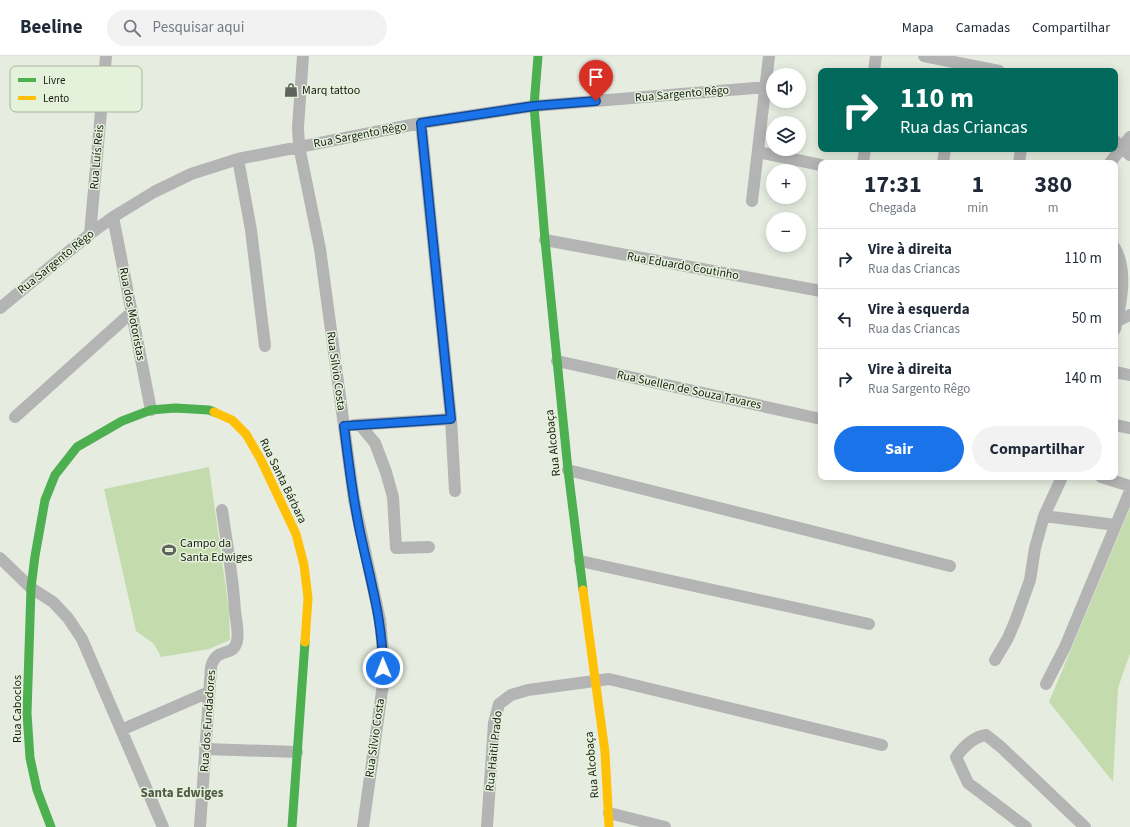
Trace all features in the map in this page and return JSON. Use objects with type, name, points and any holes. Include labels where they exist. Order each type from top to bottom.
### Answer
[{"type":"street","name":"Rua Luís Reis","points":[[105,66],[106,56]]},
{"type":"street","name":"Rua Sílvio Costa","points":[[303,56],[298,127],[299,146],[320,249],[354,500],[380,620],[383,652],[383,684],[363,827]]},
{"type":"street","name":"Rua Alcobaça","points":[[538,56],[534,106],[545,240],[568,470],[594,682],[605,752],[609,813],[608,827]]},
{"type":"street","points":[[768,68],[769,56]]},
{"type":"street","points":[[874,68],[876,56]]},
{"type":"street","points":[[924,56],[958,67],[968,68]]},
{"type":"street","name":"Rua Sargento Rêgo","points":[[0,308],[113,217],[154,192],[191,174],[238,159],[421,123],[534,106],[766,88]]},
{"type":"street","points":[[752,201],[766,88]]},
{"type":"street","name":"Rua Luís Reis","points":[[90,234],[101,112]]},
{"type":"street","points":[[421,123],[451,419],[455,491]]},
{"type":"street","points":[[1112,160],[1130,137]]},
{"type":"street","points":[[758,152],[818,164]]},
{"type":"street","points":[[238,159],[251,230],[265,346]]},
{"type":"street","name":"Rua dos Motoristas","points":[[113,217],[151,410]]},
{"type":"street","name":"Rua Eduardo Coutinho","points":[[545,240],[818,290]]},
{"type":"street","points":[[1118,257],[1121,266],[1122,282],[1118,311]]},
{"type":"street","points":[[15,417],[132,312]]},
{"type":"street","points":[[1118,324],[1130,315]]},
{"type":"street","name":"Rua Suellen de Souza Tavares","points":[[557,361],[818,418]]},
{"type":"street","points":[[1118,373],[1130,375]]},
{"type":"street","name":"Rua Santa Bárbara","points":[[31,588],[45,500],[55,475],[77,447],[122,421],[151,410],[176,408],[209,410],[232,420],[246,434],[261,460],[296,534],[304,565],[308,598],[292,827]]},
{"type":"street","points":[[344,426],[451,419]]},
{"type":"street","points":[[360,425],[375,443],[386,472],[393,497],[396,548],[430,547]]},
{"type":"street","points":[[1118,426],[1130,428]]},
{"type":"street","points":[[568,470],[950,566]]},
{"type":"street","points":[[994,660],[1008,638],[1019,613],[1030,580],[1035,548],[1044,516],[1061,480]]},
{"type":"street","points":[[1111,480],[1130,486]]},
{"type":"street","points":[[1046,684],[1068,641],[1130,491]]},
{"type":"street","name":"Rua dos Fundadores","points":[[200,827],[211,667],[213,660],[217,655],[230,652],[234,648],[237,634],[234,588],[222,510]]},
{"type":"street","points":[[1044,516],[1116,525]]},
{"type":"street","points":[[0,558],[31,588],[53,602],[68,618],[82,639],[163,827]]},
{"type":"street","points":[[580,561],[869,624]]},
{"type":"street","name":"Rua Caboclos","points":[[31,588],[27,713],[30,758],[37,790],[51,827]]},
{"type":"street","name":"Rua Haitil Prado","points":[[487,827],[494,723],[498,704],[510,694],[528,690],[609,679],[882,745]]},
{"type":"street","points":[[121,730],[209,692]]},
{"type":"street","points":[[1026,827],[968,782],[956,756],[964,746],[978,736],[986,734],[1085,827]]},
{"type":"street","points":[[205,749],[297,752]]},
{"type":"street","points":[[609,813],[665,827]]},
{"type":"green space","name":"Campo da Santa Edwiges","points":[[209,467],[229,610],[230,640],[209,649],[161,657],[154,644],[136,631],[104,489]]},
{"type":"green space","points":[[1130,508],[1130,654],[1118,688],[1113,782],[1049,702]]},
{"type":"traffic: fast","points":[[538,56],[534,106],[545,240],[568,470],[583,590]]},
{"type":"traffic: fast","points":[[51,827],[37,790],[30,758],[27,713],[31,588],[45,500],[55,475],[77,447],[122,421],[151,410],[175,408],[209,410],[214,412]]},
{"type":"traffic: fast","points":[[292,827],[305,642]]},
{"type":"traffic: slow","points":[[214,412],[232,420],[246,434],[261,460],[296,534],[304,565],[308,598],[305,642]]},
{"type":"traffic: slow","points":[[583,590],[605,752],[609,827]]},
{"type":"place","name":"Marq tattoo","points":[[291,90]]},
{"type":"place","name":"Campo da Santa Edwiges","points":[[169,550]]},
{"type":"district","name":"Santa Edwiges","points":[[182,793]]},
{"type":"route","points":[[383,668],[380,620],[354,500],[344,426],[451,419],[421,123],[534,106],[596,101]]}]
